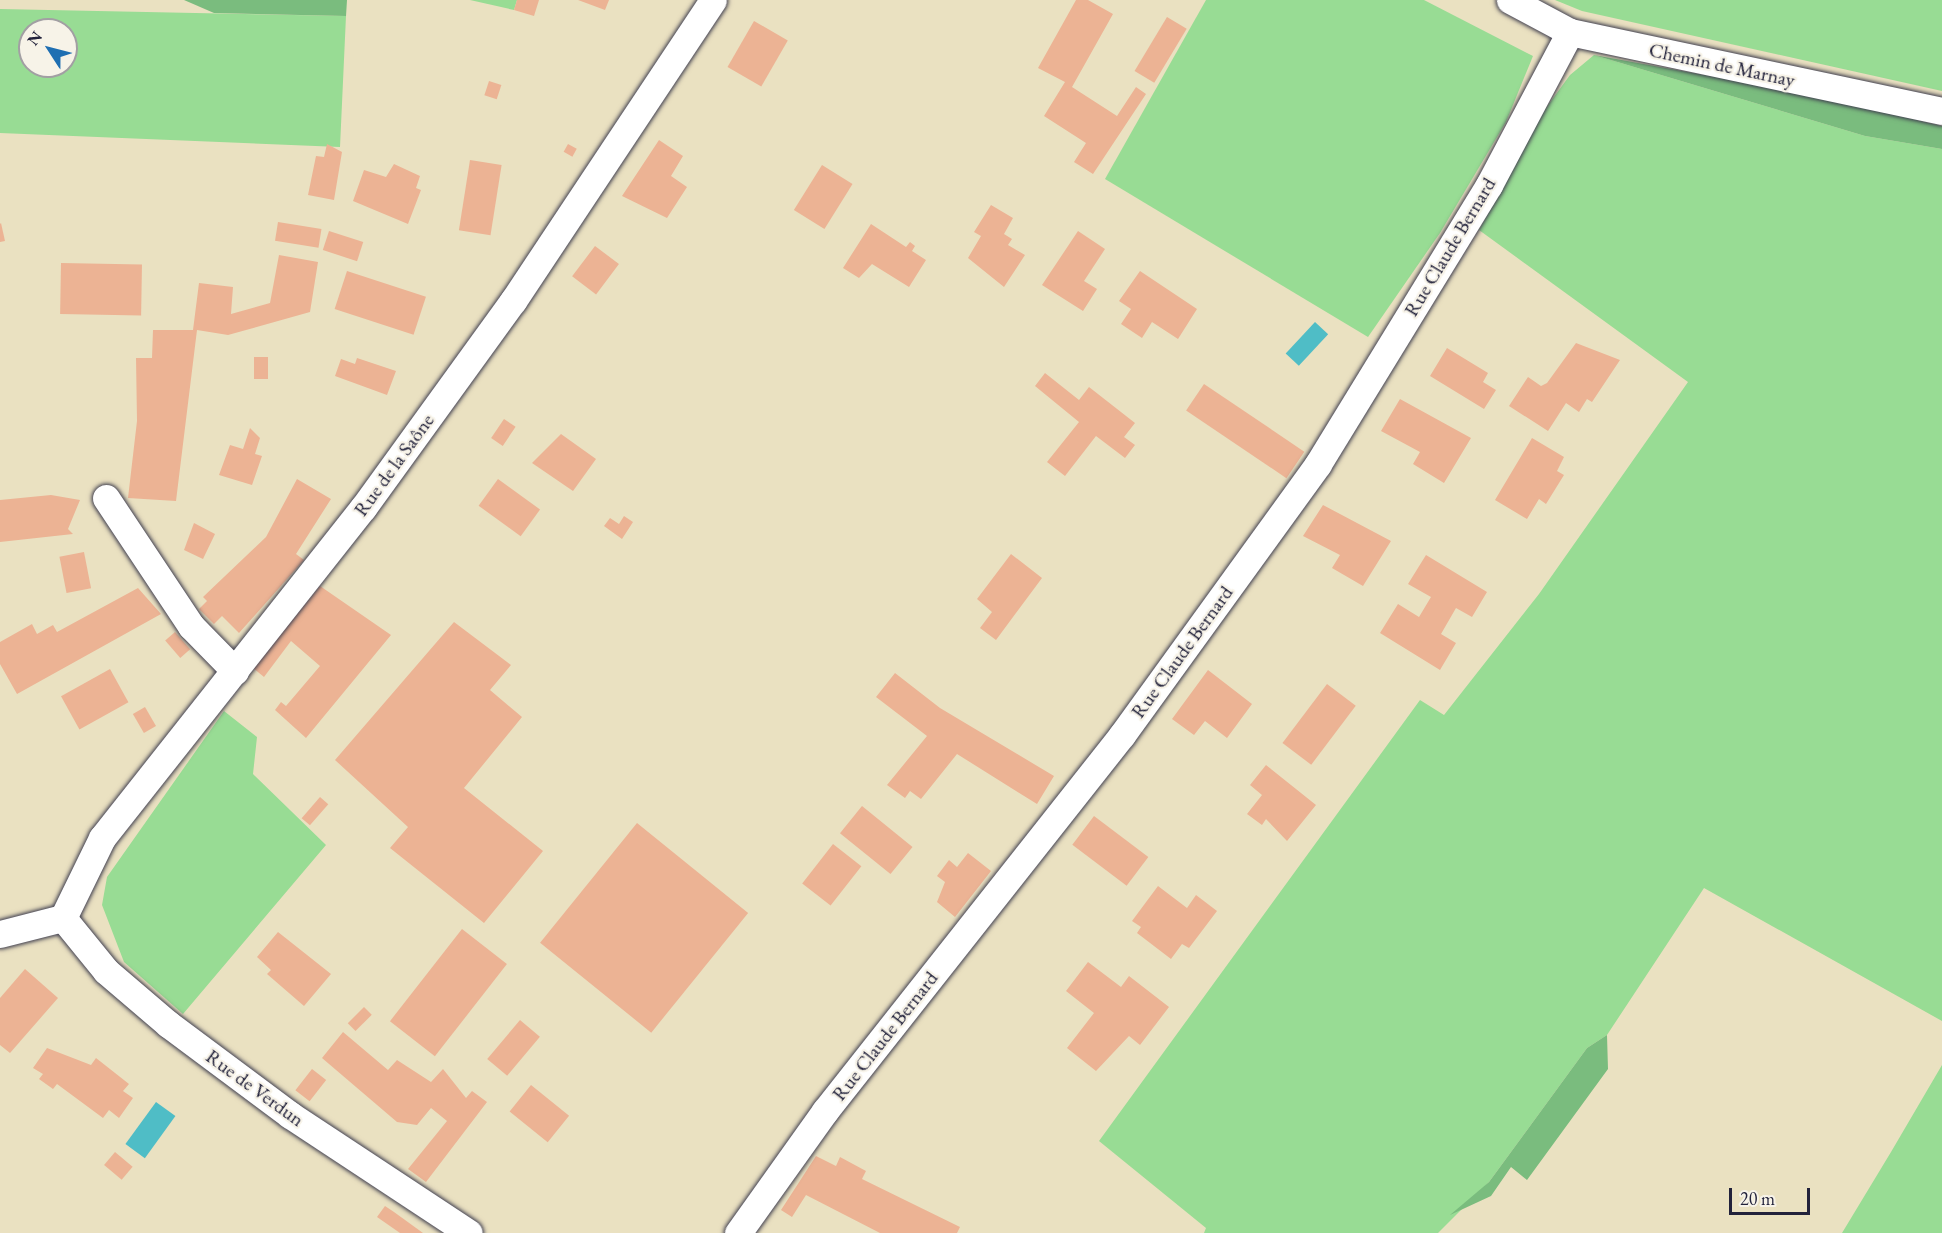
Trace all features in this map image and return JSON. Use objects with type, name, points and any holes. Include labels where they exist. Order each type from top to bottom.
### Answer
[{"type":"street","name":"Rue de la Saône","points":[[63,918],[102,838],[363,508],[513,301],[713,0]]},
{"type":"street","name":"Chemin de Marnay","points":[[1510,0],[1569,33],[1942,111]]},
{"type":"street","name":"Rue Claude Bernard","points":[[738,1233],[825,1112],[1122,735],[1318,464],[1489,185],[1569,33]]},
{"type":"street","points":[[106,498],[191,626],[235,671]]},
{"type":"street","points":[[0,934],[63,918]]},
{"type":"street","name":"Rue de Verdun","points":[[63,918],[106,971],[168,1024],[290,1115],[469,1233]]},
{"type":"green space","points":[[184,0],[347,0],[346,16],[214,13]]},
{"type":"green space","points":[[470,0],[517,0],[514,10]]},
{"type":"green space","points":[[1206,0],[1424,0],[1533,56],[1506,122],[1440,233],[1368,337],[1105,179]]},
{"type":"green space","points":[[1555,0],[1942,0],[1942,91],[1582,11]]},
{"type":"green space","points":[[0,9],[346,16],[340,147],[0,133]]},
{"type":"green space","points":[[1594,55],[1865,136],[1942,149],[1942,1021],[1704,888],[1607,1035],[1587,1048],[1489,1182],[1438,1233],[1204,1233],[1206,1228],[1099,1141],[1420,700],[1444,715],[1539,594],[1688,382],[1479,230],[1543,112],[1570,75]]},
{"type":"green space","points":[[1594,55],[1803,93],[1942,126],[1942,149],[1865,136]]},
{"type":"green space","points":[[224,711],[257,737],[253,774],[326,845],[183,1014],[124,962],[102,905],[107,877]]},
{"type":"green space","points":[[1607,1035],[1608,1069],[1527,1180],[1511,1167],[1491,1196],[1450,1215],[1489,1182],[1587,1048]]},
{"type":"green space","points":[[1942,1065],[1942,1233],[1842,1233],[1891,1152]]},
{"type":"water","points":[[1315,322],[1328,334],[1299,366],[1286,353]]},
{"type":"water","points":[[156,1102],[175,1116],[145,1158],[125,1144]]},
{"type":"building","points":[[517,0],[539,0],[534,16],[514,10]]},
{"type":"building","points":[[578,0],[609,0],[605,10]]},
{"type":"building","points":[[1076,0],[1088,0],[1113,14],[1072,87],[1117,116],[1136,87],[1146,94],[1093,174],[1074,162],[1086,143],[1044,116],[1065,82],[1038,68]]},
{"type":"building","points":[[1167,17],[1187,29],[1154,83],[1135,71]]},
{"type":"building","points":[[754,21],[788,40],[761,86],[728,67]]},
{"type":"building","points":[[489,81],[501,85],[497,99],[484,95]]},
{"type":"building","points":[[659,140],[683,156],[671,176],[687,187],[667,218],[622,196]]},
{"type":"building","points":[[327,144],[342,152],[334,200],[308,195],[316,156],[324,157]]},
{"type":"building","points":[[568,144],[577,149],[572,157],[564,152]]},
{"type":"building","points":[[470,160],[502,165],[490,235],[459,230]]},
{"type":"building","points":[[394,164],[420,176],[416,188],[421,190],[408,224],[353,201],[364,170],[386,177]]},
{"type":"building","points":[[822,165],[853,184],[824,229],[794,210]]},
{"type":"building","points":[[991,205],[1013,218],[1004,234],[1012,239],[1008,245],[1025,255],[1004,287],[968,258],[981,236],[974,232]]},
{"type":"building","points":[[278,222],[321,229],[318,248],[275,241]]},
{"type":"building","points":[[0,224],[5,241],[0,242]]},
{"type":"building","points":[[871,224],[906,247],[910,242],[915,246],[912,251],[926,260],[909,287],[872,264],[859,278],[843,268]]},
{"type":"building","points":[[329,231],[363,242],[357,261],[323,250]]},
{"type":"building","points":[[1078,231],[1105,249],[1084,281],[1097,289],[1083,311],[1042,285]]},
{"type":"building","points":[[595,246],[619,264],[596,294],[572,276]]},
{"type":"building","points":[[279,255],[318,262],[310,312],[228,335],[197,330],[176,501],[128,498],[137,421],[136,358],[152,358],[153,330],[193,330],[199,283],[233,287],[231,314],[270,303]]},
{"type":"building","points":[[61,263],[142,264],[141,315],[60,314]]},
{"type":"building","points":[[347,271],[426,297],[414,335],[335,309]]},
{"type":"building","points":[[1140,271],[1197,309],[1178,339],[1152,322],[1142,338],[1121,324],[1131,309],[1119,301]]},
{"type":"building","points":[[1576,343],[1620,360],[1592,402],[1587,399],[1579,412],[1566,403],[1548,431],[1509,406],[1528,377],[1541,386],[1547,383]]},
{"type":"building","points":[[1447,348],[1488,373],[1483,382],[1496,390],[1484,409],[1430,376]]},
{"type":"building","points":[[254,357],[268,357],[268,379],[254,379]]},
{"type":"building","points":[[357,358],[396,371],[387,395],[335,376],[341,359],[355,364]]},
{"type":"building","points":[[1045,373],[1079,400],[1089,387],[1135,423],[1124,437],[1135,445],[1125,458],[1096,436],[1065,476],[1047,462],[1079,422],[1035,386]]},
{"type":"building","points":[[1204,384],[1304,452],[1286,478],[1186,411]]},
{"type":"building","points":[[1400,399],[1471,438],[1444,483],[1413,464],[1420,452],[1381,431]]},
{"type":"building","points":[[504,419],[516,427],[503,446],[491,438]]},
{"type":"building","points":[[250,428],[260,438],[255,454],[262,456],[252,485],[219,475],[230,445],[243,449]]},
{"type":"building","points":[[561,434],[596,459],[573,491],[532,463]]},
{"type":"building","points":[[1532,438],[1564,457],[1557,471],[1564,475],[1546,504],[1539,499],[1527,519],[1495,500]]},
{"type":"building","points":[[297,479],[331,499],[296,554],[304,560],[239,633],[222,616],[214,624],[199,609],[207,601],[203,597],[266,537]]},
{"type":"building","points":[[498,479],[540,510],[521,536],[479,506]]},
{"type":"building","points":[[51,495],[80,500],[68,529],[73,534],[0,542],[0,500]]},
{"type":"building","points":[[1323,505],[1391,541],[1363,586],[1332,568],[1340,555],[1303,536]]},
{"type":"building","points":[[624,516],[633,522],[622,539],[604,526],[610,518],[619,524]]},
{"type":"building","points":[[194,523],[215,534],[203,559],[184,550]]},
{"type":"building","points":[[84,552],[91,588],[67,593],[59,557]]},
{"type":"building","points":[[1011,554],[1042,578],[996,640],[980,628],[992,612],[977,599]]},
{"type":"building","points":[[1426,555],[1487,592],[1472,617],[1456,608],[1441,634],[1456,643],[1440,670],[1380,633],[1398,604],[1419,617],[1431,597],[1408,584]]},
{"type":"building","points":[[320,586],[391,635],[306,738],[275,710],[281,702],[286,706],[320,666],[291,641],[264,677],[253,668]]},
{"type":"building","points":[[138,588],[161,614],[17,694],[0,664],[0,642],[32,624],[37,634],[53,625],[57,632]]},
{"type":"building","points":[[454,622],[511,665],[490,690],[522,717],[464,788],[543,851],[484,923],[390,848],[408,827],[335,760]]},
{"type":"building","points":[[175,632],[190,649],[180,658],[165,641]]},
{"type":"building","points":[[110,669],[128,702],[79,729],[61,696]]},
{"type":"building","points":[[1208,670],[1252,704],[1227,738],[1205,721],[1194,735],[1172,719]]},
{"type":"building","points":[[895,673],[940,708],[1054,776],[1037,804],[957,754],[921,799],[910,791],[905,798],[887,785],[927,736],[876,697]]},
{"type":"building","points":[[1327,684],[1356,706],[1311,765],[1282,743]]},
{"type":"building","points":[[145,707],[156,726],[144,733],[133,714]]},
{"type":"building","points":[[1266,765],[1316,805],[1287,841],[1266,819],[1262,825],[1247,814],[1262,795],[1250,785]]},
{"type":"building","points":[[320,797],[328,804],[310,825],[302,818]]},
{"type":"building","points":[[862,806],[913,847],[890,874],[840,833]]},
{"type":"building","points":[[1094,816],[1148,857],[1127,886],[1072,845]]},
{"type":"building","points":[[637,823],[748,913],[651,1033],[540,943]]},
{"type":"building","points":[[833,844],[861,866],[831,906],[802,883]]},
{"type":"building","points":[[968,853],[991,871],[955,917],[937,902],[945,882],[937,876],[949,860],[957,867]]},
{"type":"building","points":[[1158,886],[1187,908],[1196,895],[1217,911],[1189,948],[1182,944],[1171,959],[1137,933],[1141,927],[1132,921]]},
{"type":"building","points":[[462,929],[507,964],[435,1056],[390,1021]]},
{"type":"building","points":[[278,932],[331,974],[304,1006],[267,974],[271,970],[257,957]]},
{"type":"building","points":[[1088,962],[1121,987],[1129,976],[1169,1007],[1140,1045],[1129,1036],[1096,1071],[1067,1048],[1094,1013],[1066,991]]},
{"type":"building","points":[[25,969],[58,998],[10,1053],[0,1045],[0,998]]},
{"type":"building","points":[[364,1007],[372,1015],[356,1031],[348,1023]]},
{"type":"building","points":[[520,1020],[540,1037],[507,1076],[487,1059]]},
{"type":"building","points":[[343,1032],[388,1070],[397,1060],[431,1082],[443,1069],[466,1098],[472,1091],[487,1102],[426,1182],[408,1169],[447,1121],[431,1108],[417,1125],[397,1122],[322,1058]]},
{"type":"building","points":[[47,1048],[91,1065],[96,1058],[129,1084],[123,1091],[133,1098],[119,1118],[109,1110],[103,1118],[57,1084],[53,1089],[39,1079],[43,1074],[33,1068]]},
{"type":"building","points":[[312,1069],[326,1080],[310,1101],[295,1090]]},
{"type":"building","points":[[531,1085],[569,1116],[548,1142],[510,1111]]},
{"type":"building","points":[[115,1152],[133,1167],[122,1180],[104,1165]]},
{"type":"building","points":[[816,1156],[836,1166],[840,1157],[866,1171],[862,1179],[960,1227],[957,1233],[880,1233],[806,1195],[792,1217],[781,1210]]},
{"type":"building","points":[[385,1206],[423,1233],[400,1233],[377,1217]]}]
